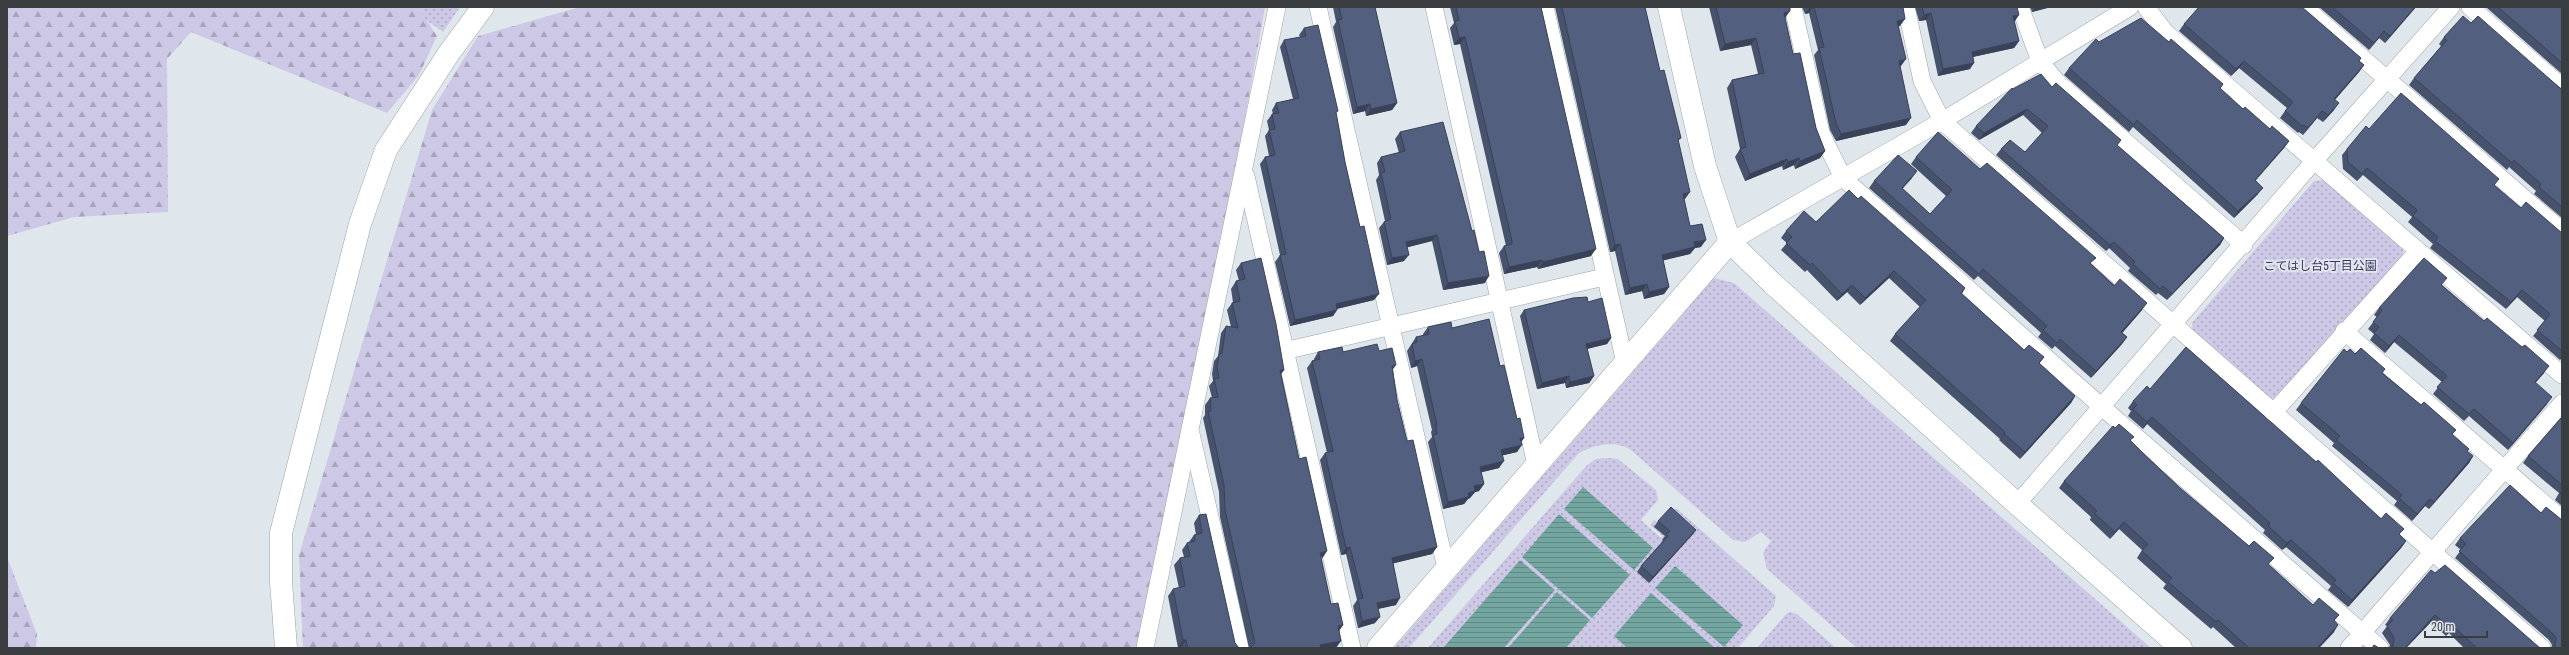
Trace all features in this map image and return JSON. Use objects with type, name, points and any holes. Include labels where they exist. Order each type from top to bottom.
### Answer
[{"type":"street","points":[[286,648],[281,582],[281,533],[360,224],[386,150],[449,53],[483,7]]},
{"type":"street","points":[[1145,648],[1277,7]]},
{"type":"street","points":[[1318,7],[1446,568]]},
{"type":"street","points":[[1434,7],[1501,301],[1536,465]]},
{"type":"street","points":[[1545,7],[1604,277],[1625,363]]},
{"type":"street","points":[[1669,7],[1705,166],[1730,242],[1772,283],[2017,504],[2181,648]]},
{"type":"street","points":[[1793,7],[1821,133],[1843,178],[2102,407],[2380,648]]},
{"type":"street","points":[[1906,7],[1922,81],[1942,121],[2272,414],[2542,648]]},
{"type":"street","points":[[2020,7],[2040,61],[2057,82],[2244,245]]},
{"type":"street","points":[[1378,648],[1730,242],[1942,121],[2130,7]]},
{"type":"street","points":[[2146,7],[2165,32],[2315,160],[2562,375]]},
{"type":"street","points":[[2304,7],[2562,231]]},
{"type":"street","points":[[2017,504],[2244,245],[2315,160],[2451,7]]},
{"type":"street","points":[[2470,7],[2562,87]]},
{"type":"street","points":[[1244,171],[1352,648]]},
{"type":"street","points":[[2272,414],[2344,331],[2418,251]]},
{"type":"street","points":[[1284,351],[1604,277]]},
{"type":"street","points":[[2344,331],[2562,519]]},
{"type":"street","points":[[2349,648],[2430,552],[2562,403]]},
{"type":"street","points":[[1190,429],[1240,648]]},
{"type":"green space","points":[[7,7],[418,7],[437,36],[419,75],[387,113],[191,32],[167,59],[168,212],[74,217],[7,236]]},
{"type":"green space","points":[[408,7],[460,7],[443,32]]},
{"type":"green space","points":[[580,7],[1265,7],[1225,229],[1137,648],[303,648],[299,555],[432,110],[478,36]]},
{"type":"green space","name":"こてはし台5丁目公園","points":[[2325,180],[2403,250],[2404,261],[2282,398],[2267,399],[2193,335],[2192,323],[2314,181]]},
{"type":"green space","points":[[1714,278],[1734,283],[2151,648],[1857,648],[1767,569],[1763,553],[1771,541],[1761,532],[1745,542],[1733,540],[1631,450],[1619,445],[1605,444],[1591,447],[1579,453],[1409,648],[1394,648]]},
{"type":"green space","points":[[1596,459],[1618,459],[1656,490],[1658,500],[1641,520],[1661,538],[1663,536],[1650,525],[1654,520],[1657,522],[1668,510],[1677,509],[1776,596],[1774,606],[1738,648],[1428,648],[1587,465]]},
{"type":"green space","points":[[7,557],[37,634],[36,648],[7,648]]},
{"type":"green space","points":[[1791,612],[1797,614],[1836,648],[1757,648],[1787,613]]},
{"type":"shaded area","points":[[1583,487],[1653,548],[1634,570],[1564,509]]},
{"type":"shaded area","points":[[1559,514],[1630,575],[1592,618],[1522,557]]},
{"type":"shaded area","points":[[1520,560],[1555,590],[1504,648],[1443,648]]},
{"type":"shaded area","points":[[1675,566],[1743,625],[1724,647],[1655,588]]},
{"type":"shaded area","points":[[1557,592],[1590,620],[1566,648],[1508,648]]},
{"type":"shaded area","points":[[1651,593],[1715,648],[1627,648],[1614,636]]},
{"type":"building","points":[[1339,7],[1375,7],[1397,103],[1371,109],[1370,104],[1357,107],[1338,20],[1342,19]]},
{"type":"building","points":[[1456,7],[1541,7],[1596,249],[1543,262],[1542,260],[1509,267],[1504,246],[1512,244],[1512,241],[1465,37],[1459,38],[1455,21],[1459,20]]},
{"type":"building","points":[[1562,7],[1645,7],[1660,71],[1664,70],[1681,138],[1678,139],[1690,192],[1683,194],[1690,226],[1702,224],[1706,240],[1694,242],[1695,247],[1662,255],[1669,287],[1649,292],[1647,284],[1630,288],[1620,244],[1615,245]]},
{"type":"building","points":[[1716,7],[1790,7],[1790,11],[1784,13],[1793,54],[1800,53],[1816,128],[1825,151],[1800,161],[1799,158],[1788,162],[1787,159],[1750,174],[1740,149],[1746,147],[1732,80],[1764,73],[1756,38],[1725,44]]},
{"type":"building","points":[[1814,7],[1903,7],[1905,19],[1897,21],[1906,59],[1899,61],[1911,118],[1841,134],[1836,123],[1819,48],[1824,47]]},
{"type":"building","points":[[1922,7],[2017,7],[2019,15],[2013,16],[2019,41],[1972,52],[1974,63],[1943,69],[1931,13],[1924,15]]},
{"type":"building","points":[[2199,7],[2302,7],[2361,58],[2359,61],[2364,65],[2334,99],[2339,103],[2328,115],[2322,111],[2308,128],[2304,125],[2302,126],[2285,111],[2293,102],[2244,61],[2236,69],[2184,24]]},
{"type":"building","points":[[2332,7],[2415,7],[2390,36],[2384,31],[2374,43]]},
{"type":"building","points":[[2498,7],[2562,7],[2562,63]]},
{"type":"building","points":[[2463,16],[2471,23],[2478,16],[2562,89],[2562,207],[2539,187],[2541,184],[2514,160],[2512,163],[2414,78],[2447,40],[2444,37]]},
{"type":"building","points":[[2141,18],[2169,42],[2171,39],[2223,84],[2220,88],[2243,109],[2245,107],[2270,129],[2272,126],[2289,141],[2255,180],[2263,188],[2238,211],[2137,120],[2134,125],[2069,68],[2096,39],[2099,42]]},
{"type":"building","points":[[1318,25],[1338,111],[1336,112],[1345,162],[1360,227],[1364,226],[1379,294],[1336,304],[1337,310],[1295,320],[1280,255],[1286,254],[1265,157],[1275,155],[1269,130],[1275,129],[1272,114],[1279,113],[1276,103],[1299,98],[1284,40],[1306,36],[1304,28]]},
{"type":"building","points":[[2041,74],[2052,87],[2056,83],[2121,140],[2117,145],[2224,238],[2172,294],[2163,286],[2160,289],[2133,264],[2135,262],[2114,242],[2110,245],[2001,149],[2010,140],[2025,152],[2048,126],[2027,109],[1984,133],[1976,126],[2012,88],[2013,89]]},
{"type":"building","points":[[2401,93],[2499,179],[2494,185],[2521,208],[2526,202],[2562,233],[2562,351],[2537,330],[2550,314],[2522,290],[2511,302],[2435,241],[2438,237],[2413,216],[2417,210],[2367,168],[2362,174],[2348,162],[2347,149],[2366,126],[2369,129]]},
{"type":"building","points":[[1443,122],[1472,231],[1474,230],[1479,252],[1484,251],[1489,276],[1448,283],[1437,235],[1406,242],[1409,255],[1392,258],[1384,222],[1391,219],[1381,173],[1385,172],[1381,157],[1405,151],[1400,132]]},
{"type":"building","points":[[1938,132],[1980,169],[1987,163],[2096,258],[2090,263],[2114,286],[2120,279],[2147,303],[2121,332],[2127,337],[2096,371],[2060,339],[2057,343],[2043,330],[2047,326],[1983,269],[1979,274],[1874,181],[1898,155],[1917,171],[1902,188],[1930,214],[1952,190],[1916,157]]},
{"type":"building","points":[[1849,190],[1858,199],[1861,196],[1965,288],[1961,293],[2024,350],[2029,345],[2044,357],[2039,363],[2075,396],[2025,452],[2004,434],[2005,432],[1895,334],[1926,300],[1894,271],[1865,298],[1852,285],[1842,294],[1812,263],[1810,265],[1786,243],[1792,237],[1786,231],[1804,211],[1816,222]]},
{"type":"building","points":[[1261,258],[1276,324],[1284,370],[1280,370],[1299,459],[1306,457],[1327,551],[1320,553],[1331,604],[1338,603],[1343,625],[1338,626],[1341,641],[1320,645],[1321,648],[1250,648],[1255,643],[1225,510],[1224,485],[1208,411],[1211,411],[1210,398],[1218,397],[1214,379],[1219,378],[1217,367],[1219,354],[1222,353],[1226,326],[1238,328],[1232,303],[1240,301],[1236,281],[1245,279],[1241,263]]},
{"type":"building","points":[[2424,258],[2447,278],[2441,285],[2484,321],[2487,318],[2522,347],[2525,345],[2549,366],[2535,382],[2552,397],[2513,443],[2474,409],[2469,414],[2437,387],[2447,376],[2399,335],[2389,346],[2374,333],[2379,327],[2373,322],[2382,310],[2379,308]]},
{"type":"building","points":[[1587,297],[1588,302],[1602,298],[1611,338],[1586,344],[1594,376],[1570,382],[1569,376],[1542,383],[1524,310],[1573,298]]},
{"type":"building","points":[[1489,319],[1500,366],[1504,365],[1517,419],[1520,418],[1524,438],[1520,438],[1522,445],[1501,450],[1504,461],[1480,467],[1484,484],[1474,486],[1475,491],[1468,493],[1469,497],[1448,502],[1433,435],[1437,434],[1437,425],[1422,359],[1415,361],[1412,344],[1417,342],[1416,337],[1429,334],[1428,327],[1451,322],[1452,328]]},
{"type":"building","points":[[1377,344],[1379,351],[1392,348],[1396,365],[1392,366],[1397,400],[1407,441],[1413,440],[1437,547],[1392,558],[1400,598],[1377,603],[1380,617],[1362,621],[1358,599],[1363,598],[1350,547],[1346,548],[1325,453],[1333,451],[1312,361],[1320,359],[1318,352],[1342,347],[1343,352]]},
{"type":"building","points":[[2186,347],[2316,462],[2318,460],[2381,519],[2386,513],[2404,529],[2399,534],[2406,541],[2352,600],[2333,583],[2336,580],[2291,540],[2287,543],[2268,526],[2270,523],[2152,417],[2147,422],[2133,409],[2137,405],[2133,401],[2147,386],[2150,389]]},
{"type":"building","points":[[2361,348],[2385,369],[2382,373],[2421,405],[2424,402],[2456,430],[2452,434],[2469,449],[2467,451],[2473,456],[2434,502],[2430,499],[2417,514],[2399,498],[2402,495],[2336,440],[2340,436],[2301,403],[2344,349],[2347,352],[2350,349],[2355,354]]},
{"type":"building","points":[[2562,417],[2562,485],[2528,456]]},
{"type":"building","points":[[2119,424],[2134,437],[2130,440],[2180,488],[2249,546],[2254,541],[2274,558],[2268,564],[2313,605],[2319,598],[2339,615],[2334,620],[2338,625],[2317,648],[2249,648],[2218,620],[2216,622],[2168,582],[2172,578],[2142,551],[2148,544],[2124,522],[2115,532],[2094,513],[2097,511],[2064,481],[2113,426],[2115,428]]},
{"type":"building","points":[[2510,485],[2541,513],[2546,507],[2562,520],[2562,648],[2554,648],[2556,638],[2553,634],[2459,551],[2466,544],[2460,538]]},
{"type":"building","points":[[1671,507],[1696,530],[1653,577],[1641,566],[1668,536],[1666,534],[1670,531],[1658,521]]},
{"type":"building","points":[[1206,514],[1235,643],[1239,648],[1188,648],[1186,640],[1183,640],[1173,589],[1185,586],[1180,558],[1190,556],[1187,543],[1195,541],[1194,535],[1202,533],[1199,515]]},
{"type":"building","points":[[2445,565],[2540,648],[2477,648],[2453,626],[2451,629],[2435,615],[2405,648],[2391,648],[2393,647],[2394,638],[2387,626],[2393,620],[2390,618],[2431,570],[2435,573]]},
{"type":"building","points":[[2374,645],[2379,648],[2372,648]]}]
